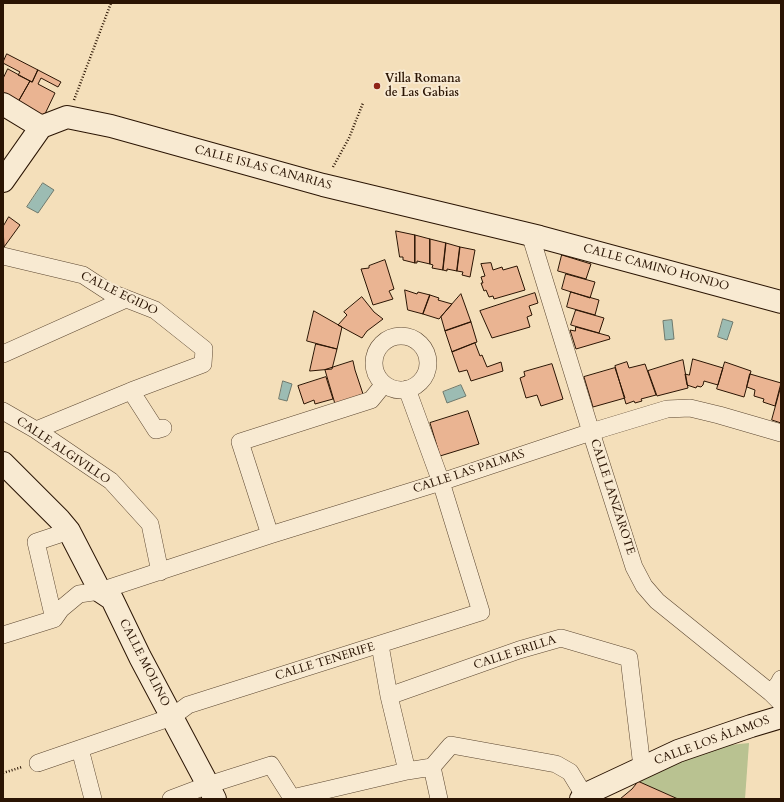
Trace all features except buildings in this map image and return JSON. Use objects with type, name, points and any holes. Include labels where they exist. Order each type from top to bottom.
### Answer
[{"type":"street","points":[[3,104],[41,127]]},
{"type":"street","points":[[3,181],[41,127],[67,117]]},
{"type":"street","name":"CALLE ISLAS CANARIAS","points":[[67,117],[111,126],[322,185],[530,234]]},
{"type":"street","name":"CALLE CAMINO HONDO","points":[[530,234],[781,302]]},
{"type":"street","name":"CALLE LANZAROTE","points":[[530,234],[634,567],[644,586],[658,601],[776,698]]},
{"type":"street","name":"CALLE EGIDO","points":[[3,256],[83,275],[109,292],[155,310],[204,349],[204,364],[131,391],[36,430]]},
{"type":"street","points":[[3,354],[126,299]]},
{"type":"street","points":[[406,336],[415,340],[422,346],[426,353],[428,363],[427,372],[422,380],[415,386],[407,389],[399,390],[384,384],[374,369],[373,360],[376,351],[388,338],[406,336]]},
{"type":"street","points":[[270,535],[240,442],[371,400],[384,384]]},
{"type":"street","points":[[407,389],[442,482]]},
{"type":"street","points":[[131,391],[156,430],[163,428]]},
{"type":"street","name":"CALLE LAS PALMAS","points":[[160,572],[270,535],[442,482],[591,432],[666,409],[690,408],[719,414],[781,433]]},
{"type":"street","name":"CALLE ALGIVILLO","points":[[3,411],[36,430],[111,481],[150,524],[160,572]]},
{"type":"street","name":"CALLE MOLINO","points":[[3,464],[59,519],[69,531],[100,591],[112,599],[140,657],[212,792]]},
{"type":"street","name":"CALLE TENERIFE","points":[[172,718],[188,705],[481,612],[442,482]]},
{"type":"street","points":[[54,619],[36,542],[69,531]]},
{"type":"street","points":[[3,635],[54,619],[61,609],[79,594],[100,591],[160,572]]},
{"type":"street","name":"CALLE ERILLA","points":[[389,696],[519,650],[561,638],[629,658],[642,768]]},
{"type":"street","points":[[380,645],[389,696],[407,771]]},
{"type":"street","points":[[776,698],[781,679]]},
{"type":"street","name":"CALLE LOS ÁLAMOS","points":[[582,797],[678,751],[781,717]]},
{"type":"street","points":[[38,763],[172,718]]},
{"type":"street","points":[[171,799],[212,792],[272,765],[292,798],[407,771],[432,768],[451,745],[556,764],[570,772],[582,797]]},
{"type":"street","points":[[80,749],[93,799]]},
{"type":"street","points":[[432,768],[439,799]]},
{"type":"path","points":[[67,117],[111,3]]},
{"type":"path","points":[[322,185],[349,138],[363,102]]},
{"type":"green space","points":[[749,743],[745,799],[678,799],[633,779],[711,747]]},
{"type":"water","points":[[43,183],[54,190],[38,213],[27,207]]},
{"type":"water","points":[[723,319],[733,322],[727,340],[718,337]]},
{"type":"water","points":[[672,320],[674,339],[665,340],[663,321]]},
{"type":"water","points":[[283,381],[292,384],[287,401],[279,399]]},
{"type":"water","points":[[461,385],[466,396],[447,403],[443,392]]},
{"type":"place","name":"Villa Romana de Las Gabias","points":[[377,86]]}]
